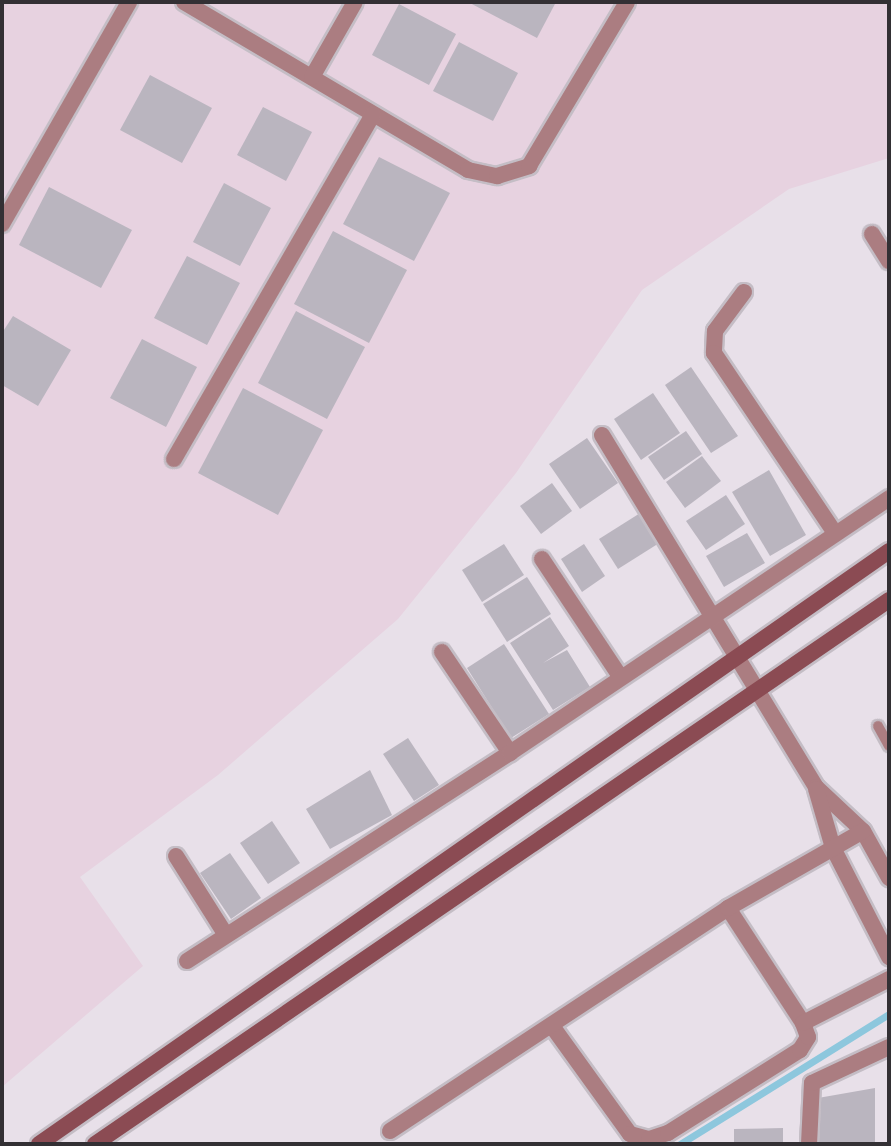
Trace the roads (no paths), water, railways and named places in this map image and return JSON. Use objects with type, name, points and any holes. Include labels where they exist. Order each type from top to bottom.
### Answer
[{"type":"main road","points":[[39,1144],[734,655],[889,551]]},
{"type":"main road","points":[[95,1144],[889,600]]},
{"type":"street","points":[[2,224],[129,2]]},
{"type":"street","points":[[184,2],[468,170],[513,175],[529,166],[627,2]]},
{"type":"street","points":[[312,77],[355,2]]},
{"type":"street","points":[[174,459],[373,114]]},
{"type":"street","points":[[872,234],[889,261]]},
{"type":"street","points":[[744,292],[715,331],[714,353],[835,533]]},
{"type":"street","points":[[602,435],[816,787],[863,831],[889,878]]},
{"type":"street","points":[[187,961],[510,753],[619,675],[889,498]]},
{"type":"street","points":[[542,559],[619,675]]},
{"type":"street","points":[[442,652],[510,753]]},
{"type":"street","points":[[816,787],[833,848],[889,957]]},
{"type":"street","points":[[390,1131],[728,908],[863,831]]},
{"type":"street","points":[[176,856],[226,935]]},
{"type":"street","points":[[552,1026],[630,1134],[649,1139],[668,1133],[800,1050],[808,1037],[803,1023],[728,908]]},
{"type":"street","points":[[803,1023],[889,979]]},
{"type":"street","points":[[809,1144],[812,1083],[889,1047]]},
{"type":"lane","points":[[878,726],[889,746]]},
{"type":"waterway","points":[[680,1144],[889,1014]]}]
